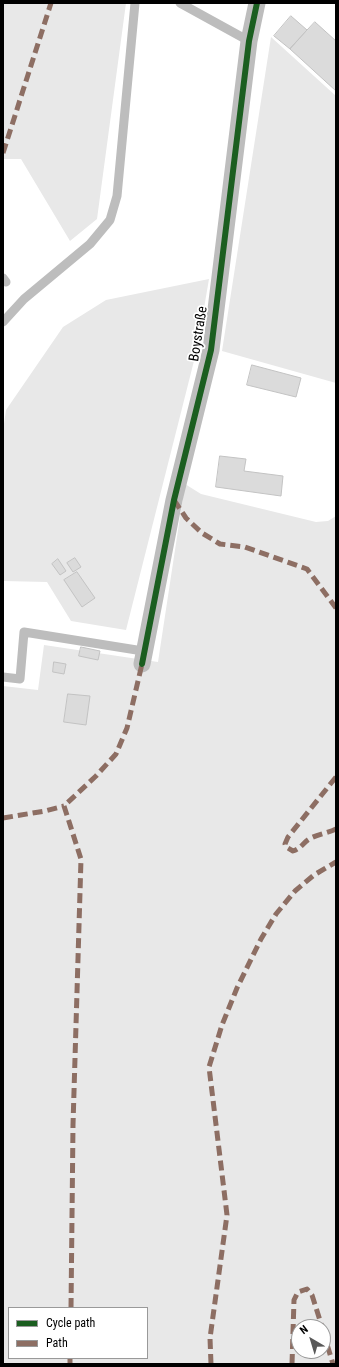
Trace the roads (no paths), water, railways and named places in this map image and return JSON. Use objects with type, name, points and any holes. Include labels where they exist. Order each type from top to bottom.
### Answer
[{"type":"street","name":"Boystraße","points":[[142,657],[174,500],[210,350],[249,41],[257,3]]},
{"type":"lane","points":[[3,322],[24,299],[90,244],[110,220],[117,196],[135,3]]},
{"type":"lane","points":[[180,3],[249,41]]},
{"type":"lane","points":[[3,677],[20,679],[24,632],[142,657]]}]
